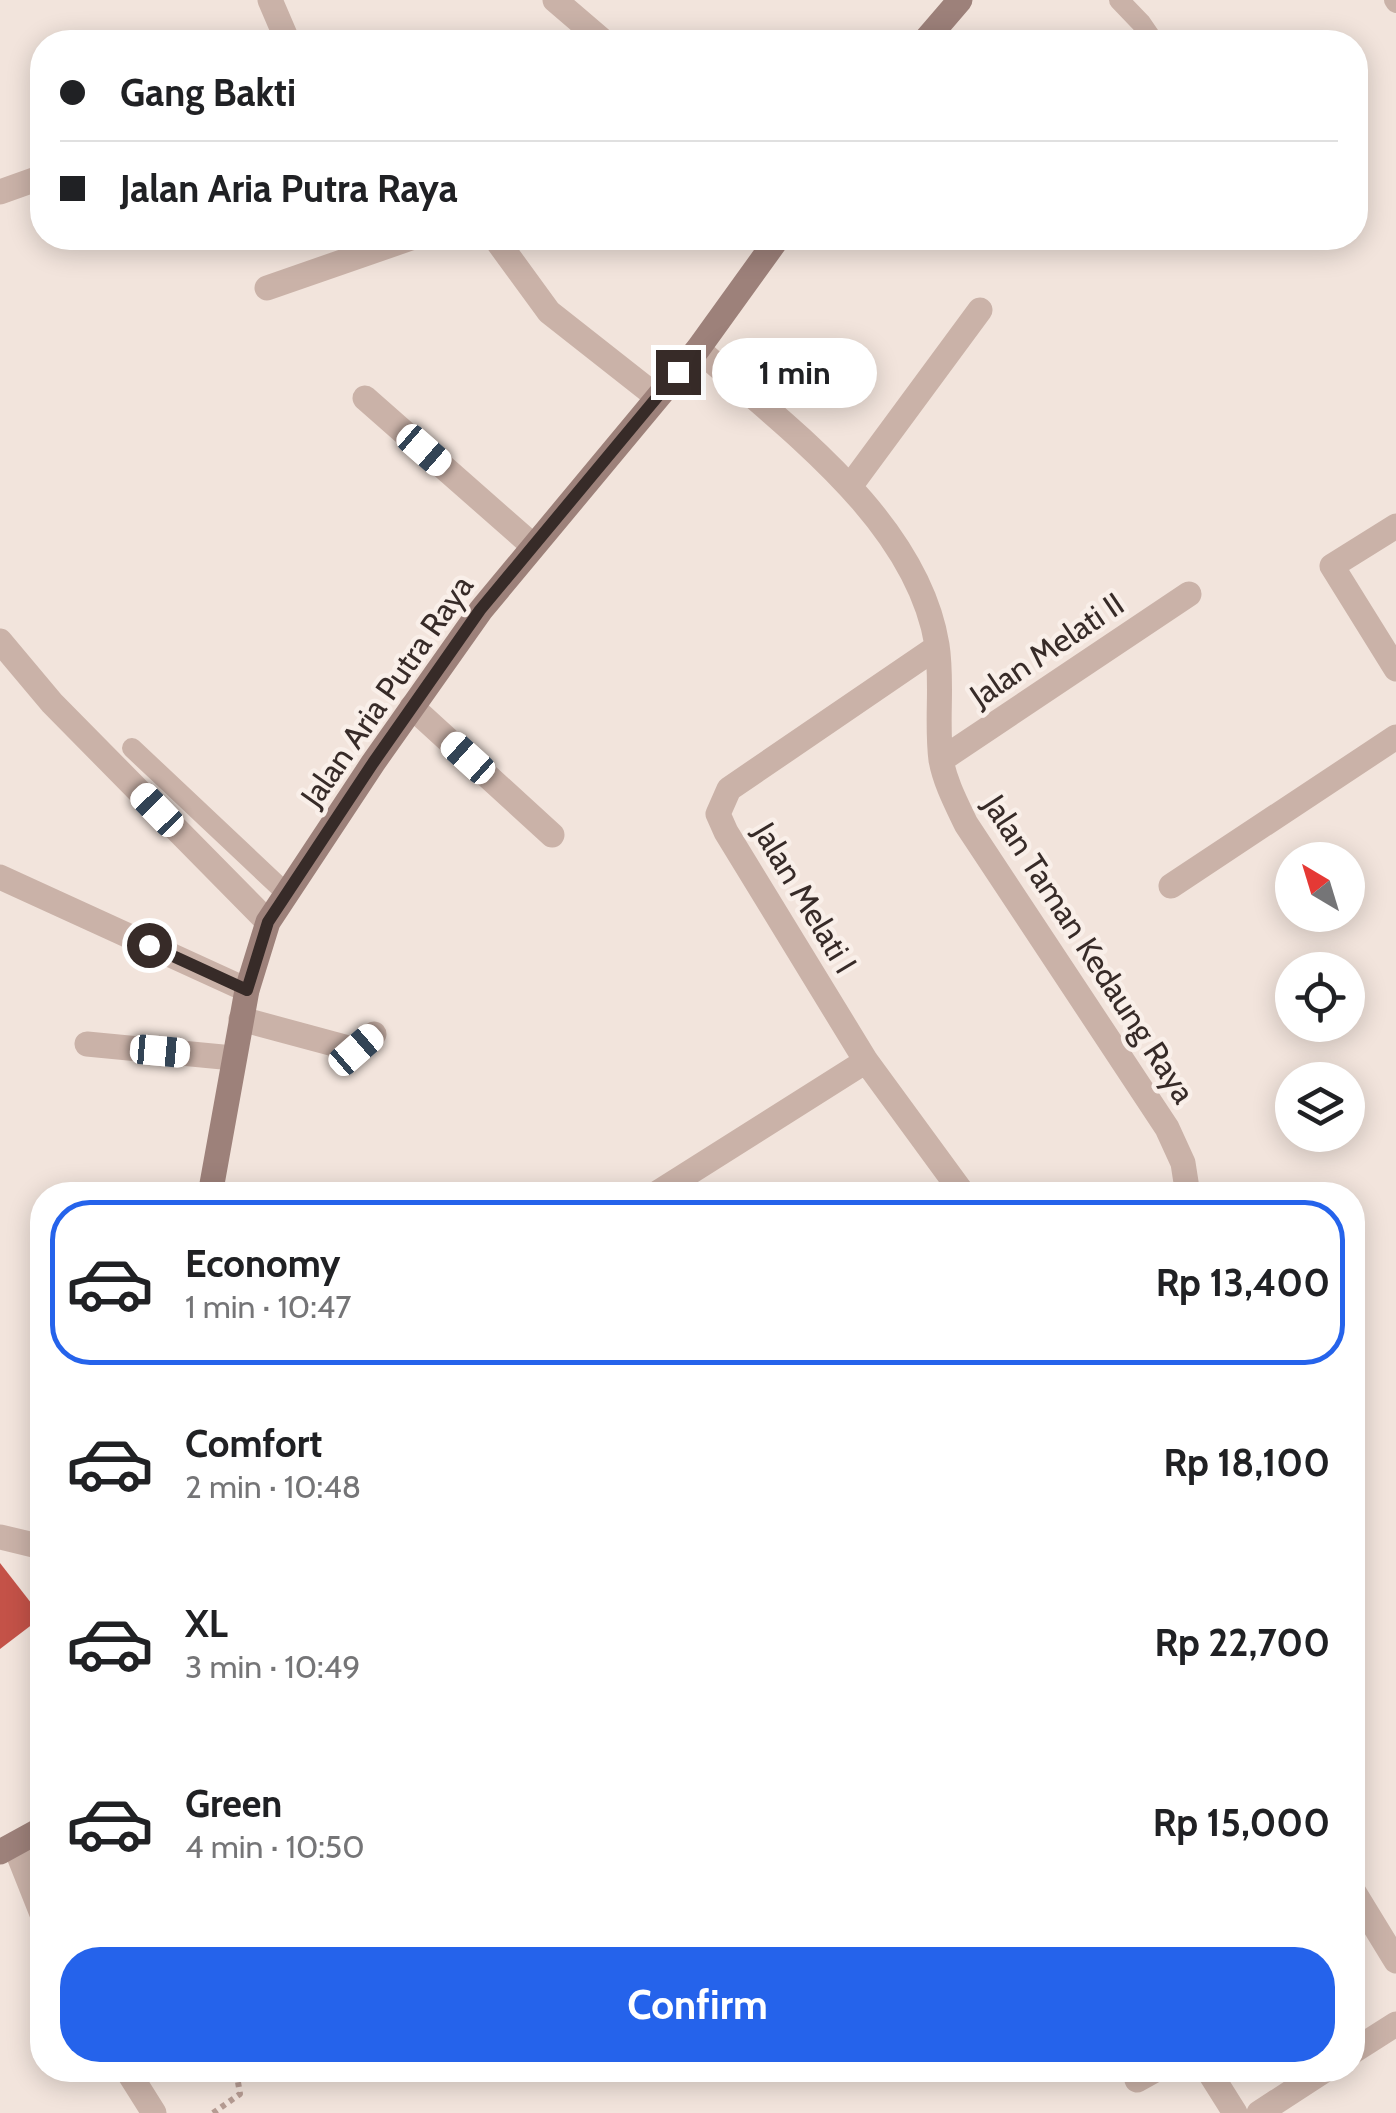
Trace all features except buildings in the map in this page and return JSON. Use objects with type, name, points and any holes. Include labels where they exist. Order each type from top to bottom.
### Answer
[{"type":"main road","points":[[934,30],[960,0]]},
{"type":"main road","name":"Jalan Aria Putra Raya","points":[[212,1182],[247,990],[268,922],[480,610],[698,348],[769,250]]},
{"type":"main road","points":[[7,1849],[30,1836]]},
{"type":"street","points":[[270,0],[283,30]]},
{"type":"street","points":[[555,0],[590,30]]},
{"type":"street","points":[[0,191],[30,181]]},
{"type":"street","points":[[267,288],[376,250]]},
{"type":"street","points":[[504,250],[549,312],[657,396]]},
{"type":"street","points":[[851,485],[980,310]]},
{"type":"street","name":"Jalan Taman Kedaung Raya","points":[[698,348],[851,485],[895,546],[927,605],[938,647],[941,760],[950,791],[966,824],[1167,1128],[1183,1164],[1186,1182]]},
{"type":"street","points":[[365,398],[532,545]]},
{"type":"street","points":[[1396,526],[1332,566],[1396,669]]},
{"type":"street","name":"Jalan Melati II","points":[[941,760],[1189,594]]},
{"type":"street","points":[[0,641],[52,703],[268,922]]},
{"type":"street","name":"Jalan Melati I","points":[[938,647],[729,790],[718,814],[866,1062],[954,1182]]},
{"type":"street","points":[[412,707],[552,835]]},
{"type":"street","points":[[1170,886],[1396,737]]},
{"type":"street","points":[[0,877],[247,990]]},
{"type":"street","points":[[242,1019],[356,1050],[374,1034]]},
{"type":"street","points":[[88,1044],[234,1058]]},
{"type":"street","points":[[675,1182],[866,1062]]},
{"type":"street","points":[[0,1536],[30,1544]]},
{"type":"street","points":[[7,1849],[30,1892]]},
{"type":"street","points":[[1365,1911],[1396,1962]]},
{"type":"street","points":[[1365,2044],[1396,2024]]},
{"type":"street","points":[[134,2082],[154,2113]]},
{"type":"street","points":[[1216,2082],[1235,2113]]},
{"type":"street","points":[[1259,2113],[1307,2082]]},
{"type":"lane","points":[[1119,0],[1144,30]]},
{"type":"lane","points":[[132,748],[287,894]]},
{"type":"path","points":[[213,2113],[240,2094],[238,2082]]},
{"type":"route","points":[[149,945],[247,990],[268,922],[373,763],[480,610],[678,372]]}]
